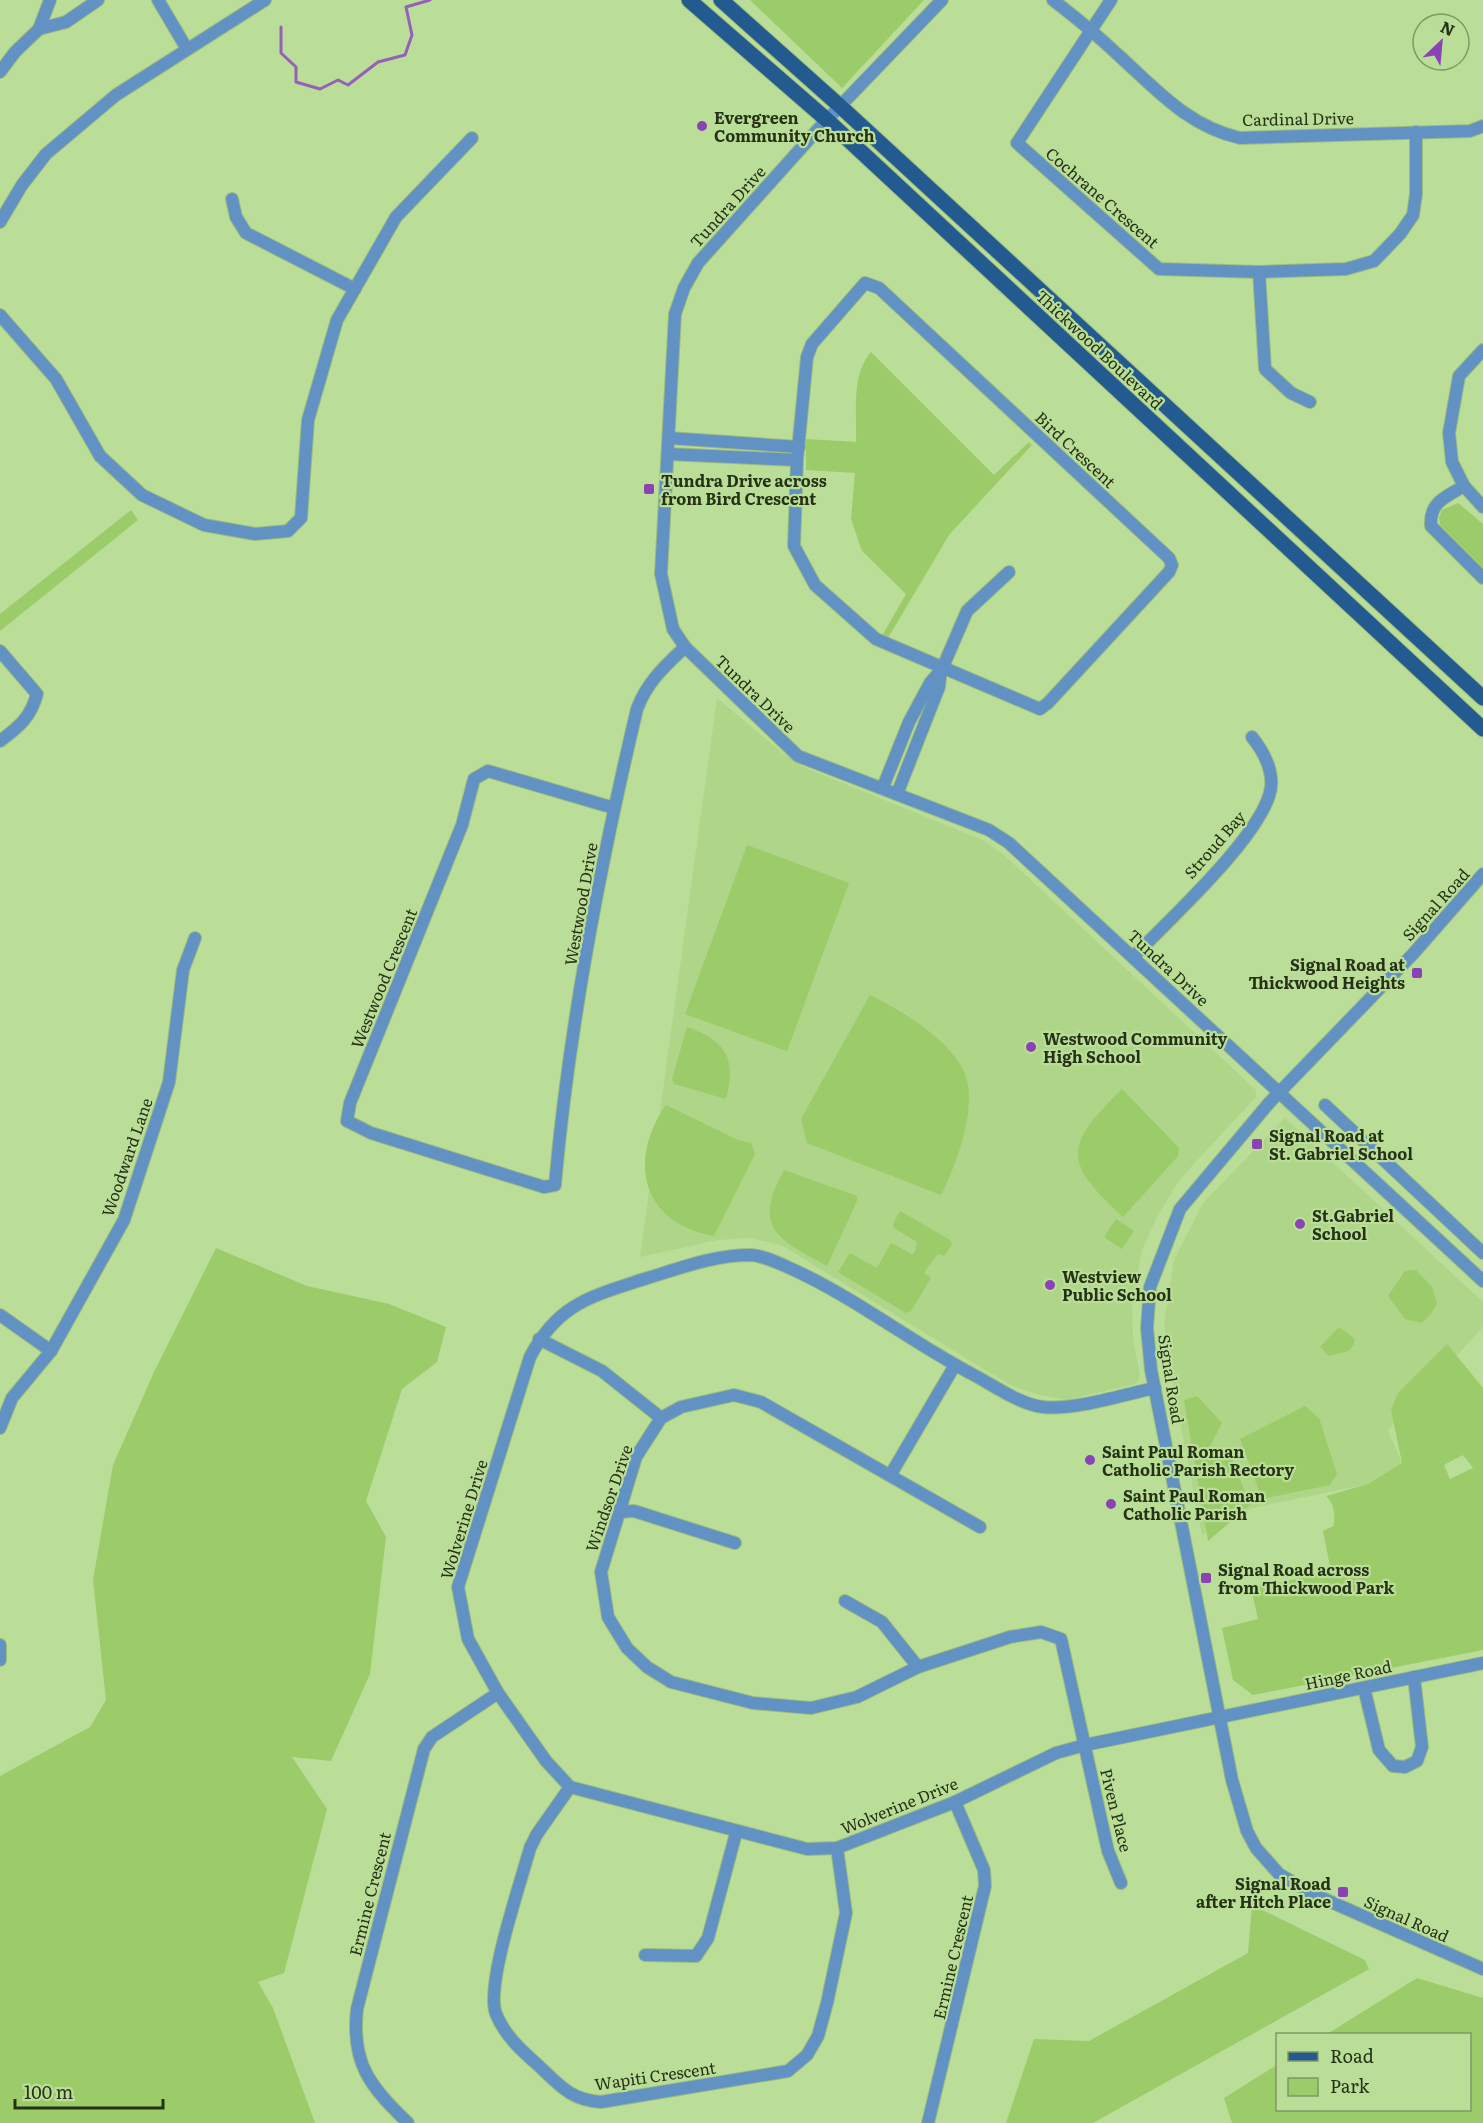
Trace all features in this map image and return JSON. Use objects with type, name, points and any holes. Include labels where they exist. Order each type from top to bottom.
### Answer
[{"type":"main road","name":"Thickwood Boulevard","points":[[689,0],[827,120],[1483,729]]},
{"type":"main road","name":"Thickwood Boulevard","points":[[721,0],[841,107],[1483,699]]},
{"type":"street","points":[[0,72],[15,51],[39,28],[50,0]]},
{"type":"street","points":[[39,28],[66,22],[98,0]]},
{"type":"street","points":[[158,0],[187,49]]},
{"type":"street","points":[[0,222],[22,184],[46,154],[116,95],[265,0]]},
{"type":"street","name":"Tundra Drive","points":[[942,0],[827,120],[698,263],[684,288],[675,314],[661,574],[673,629],[685,647],[798,756],[989,830],[1009,843],[1483,1281]]},
{"type":"street","name":"Cardinal Drive","points":[[1053,0],[1091,30],[1180,112],[1215,132],[1240,138],[1470,131],[1483,126]]},
{"type":"street","name":"Cochrane Crescent","points":[[1111,0],[1017,143],[1159,269],[1258,272],[1346,269],[1374,261],[1400,234],[1413,215],[1416,194],[1416,132]]},
{"type":"street","points":[[0,315],[56,380],[100,456],[142,495],[204,525],[255,534],[288,531],[301,518],[308,420],[337,320],[396,218],[472,138]]},
{"type":"street","points":[[232,199],[236,217],[246,233],[355,289]]},
{"type":"street","points":[[1258,272],[1265,369],[1291,393],[1311,402]]},
{"type":"street","name":"Bird Crescent","points":[[865,283],[879,288],[1169,558],[1172,565],[1169,572],[1048,704],[1040,709],[876,639],[815,585],[794,546],[797,460],[807,357],[812,344],[865,283]]},
{"type":"street","points":[[1483,350],[1459,376],[1449,433],[1452,462],[1464,486],[1483,507]]},
{"type":"street","points":[[669,438],[799,447]]},
{"type":"street","points":[[734,457],[735,441]]},
{"type":"street","points":[[668,454],[797,460]]},
{"type":"street","points":[[1464,486],[1434,504],[1430,515],[1431,526],[1483,578]]},
{"type":"street","points":[[897,794],[939,687],[942,669],[967,611],[1009,572]]},
{"type":"street","name":"Westwood Drive","points":[[555,1185],[562,1101],[614,808],[642,694],[653,678],[685,647]]},
{"type":"street","points":[[0,651],[37,694],[33,710],[25,722],[0,741]]},
{"type":"street","points":[[883,788],[909,722],[930,683],[942,669]]},
{"type":"street","points":[[909,722],[923,728]]},
{"type":"street","name":"Stroud Bay","points":[[1133,957],[1249,835],[1268,802],[1272,784],[1265,753],[1252,737]]},
{"type":"street","name":"Westwood Crescent","points":[[555,1185],[544,1187],[371,1133],[347,1121],[351,1103],[462,825],[474,780],[488,771],[614,808]]},
{"type":"street","name":"Signal Road","points":[[1483,874],[1413,954],[1280,1093],[1180,1209],[1150,1287],[1147,1328],[1155,1388],[1220,1718],[1237,1798],[1247,1831],[1256,1848],[1279,1874],[1313,1894],[1483,1969]]},
{"type":"street","name":"Woodward Lane","points":[[0,1428],[12,1398],[51,1351],[124,1220],[169,1082],[183,970],[195,938]]},
{"type":"street","points":[[1325,1105],[1483,1253]]},
{"type":"street","points":[[1360,1167],[1374,1151]]},
{"type":"street","name":"Wolverine Drive","points":[[1155,1388],[1066,1406],[1043,1407],[1025,1402],[955,1365],[816,1280],[777,1262],[754,1255],[713,1257],[598,1294],[568,1309],[550,1324],[530,1357],[458,1587],[468,1639],[498,1693],[546,1761],[570,1787],[736,1833],[807,1849],[837,1848],[955,1802],[1056,1753],[1085,1744],[1220,1718]]},
{"type":"street","points":[[0,1315],[51,1351]]},
{"type":"street","points":[[539,1340],[602,1371],[661,1418],[681,1407],[734,1395],[761,1402],[891,1474],[980,1527]]},
{"type":"street","points":[[891,1474],[955,1365]]},
{"type":"street","name":"Windsor Drive","points":[[661,1418],[636,1457],[601,1572],[608,1617],[627,1648],[647,1667],[671,1682],[753,1703],[810,1708],[857,1697],[918,1667],[1010,1637],[1041,1632],[1062,1639],[1085,1744]]},
{"type":"street","points":[[619,1512],[634,1511],[735,1543]]},
{"type":"street","points":[[845,1601],[882,1622],[918,1667]]},
{"type":"street","points":[[0,1645],[0,1660]]},
{"type":"street","name":"Hinge Road","points":[[1220,1718],[1483,1663]]},
{"type":"street","points":[[1364,1688],[1379,1750],[1393,1766],[1405,1767],[1417,1761],[1422,1747],[1414,1677]]},
{"type":"street","name":"Ermine Crescent","points":[[408,2123],[376,2092],[358,2059],[355,2025],[357,2008],[424,1749],[432,1737],[498,1693]]},
{"type":"street","name":"Piven Place","points":[[1085,1744],[1108,1851],[1121,1883]]},
{"type":"street","name":"Wapiti Crescent","points":[[570,1787],[537,1834],[530,1848],[495,1977],[495,2012],[511,2041],[570,2094],[583,2101],[601,2102],[788,2071],[807,2055],[818,2036],[846,1913],[837,1848]]},
{"type":"street","name":"Ermine Crescent","points":[[928,2123],[985,1886],[984,1870],[955,1802]]},
{"type":"street","points":[[645,1955],[696,1956],[708,1938],[736,1833]]},
{"type":"shaded area","points":[[717,698],[785,755],[808,769],[983,840],[1004,855],[1256,1090],[1256,1097],[1179,1180],[1156,1219],[1142,1250],[1132,1307],[1133,1339],[1140,1376],[1136,1384],[1066,1400],[1039,1395],[1010,1385],[781,1245],[749,1238],[718,1240],[640,1257]]},
{"type":"shaded area","points":[[1285,1118],[1483,1302],[1483,1327],[1388,1430],[1402,1463],[1368,1484],[1252,1508],[1202,1535],[1173,1386],[1164,1322],[1174,1260],[1203,1203]]},
{"type":"green space","points":[[750,0],[924,0],[842,88]]},
{"type":"green space","points":[[871,352],[994,475],[1029,442],[1032,445],[949,535],[888,638],[883,634],[906,594],[862,551],[851,519],[855,473],[806,470],[806,439],[856,442],[856,394],[860,372]]},
{"type":"green space","points":[[1458,503],[1483,524],[1483,568],[1440,525],[1439,518],[1442,510]]},
{"type":"green space","points":[[131,510],[138,520],[0,631],[0,614]]},
{"type":"green space","points":[[747,845],[849,883],[787,1051],[685,1014]]},
{"type":"green space","points":[[870,995],[896,1009],[937,1038],[949,1050],[965,1074],[969,1103],[964,1136],[941,1195],[807,1143],[801,1119]]},
{"type":"green space","points":[[687,1027],[711,1038],[725,1052],[730,1072],[726,1099],[674,1084],[672,1079]]},
{"type":"green space","points":[[1122,1089],[1179,1148],[1178,1156],[1123,1217],[1089,1181],[1081,1167],[1078,1153],[1081,1140],[1089,1125]]},
{"type":"green space","points":[[666,1105],[738,1140],[751,1143],[755,1154],[714,1236],[690,1229],[671,1218],[657,1204],[648,1187],[645,1168],[647,1147],[654,1126]]},
{"type":"green space","points":[[784,1170],[857,1196],[857,1201],[827,1266],[784,1240],[770,1220],[774,1190]]},
{"type":"green space","points":[[900,1211],[950,1240],[952,1244],[944,1256],[938,1254],[925,1271],[925,1274],[931,1278],[911,1311],[906,1313],[838,1272],[850,1253],[877,1268],[891,1243],[912,1254],[915,1252],[917,1242],[894,1228],[893,1224]]},
{"type":"green space","points":[[1116,1219],[1134,1231],[1122,1249],[1104,1237]]},
{"type":"green space","points":[[216,1248],[307,1286],[389,1304],[446,1327],[437,1362],[402,1389],[366,1501],[386,1537],[370,1674],[331,1761],[292,1757],[327,1809],[284,1973],[258,1982],[273,2008],[315,2123],[0,2123],[0,1776],[90,1727],[106,1700],[93,1580],[113,1465],[154,1372]]},
{"type":"green space","points":[[1416,1270],[1432,1287],[1437,1304],[1421,1323],[1405,1319],[1388,1296],[1405,1271]]},
{"type":"green space","points":[[1339,1327],[1354,1338],[1354,1344],[1349,1351],[1329,1356],[1320,1347]]},
{"type":"green space","points":[[1447,1344],[1483,1388],[1483,1650],[1253,1695],[1233,1680],[1222,1628],[1258,1619],[1251,1588],[1331,1572],[1323,1531],[1333,1526],[1334,1514],[1333,1506],[1326,1496],[1368,1484],[1402,1463],[1391,1410],[1398,1393]],"holes":[[[1463,1455],[1473,1468],[1450,1479],[1444,1465]]]},
{"type":"green space","points":[[1197,1396],[1222,1423],[1206,1454],[1230,1454],[1250,1505],[1208,1541],[1184,1400]]},
{"type":"green space","points":[[1305,1406],[1319,1418],[1337,1474],[1330,1485],[1262,1499],[1240,1439]]},
{"type":"green space","points":[[1252,1905],[1365,1960],[1369,1969],[1093,2123],[1006,2123],[1034,2039],[1089,2041],[1248,1953]]},
{"type":"green space","points":[[1417,1978],[1483,1998],[1483,2123],[1232,2123],[1224,2098],[1276,2066],[1276,2111],[1471,2111],[1471,2033],[1329,2033]]},
{"type":"waterway","points":[[281,27],[281,53],[296,67],[296,82],[320,89],[338,80],[348,85],[378,62],[405,55],[412,35],[406,7],[430,0]]},
{"type":"place","name":"Evergreen Community Church","points":[[702,126]]},
{"type":"place","name":"Tundra Drive across from Bird Crescent","points":[[649,489]]},
{"type":"place","name":"Signal Road at Thickwood Heights","points":[[1417,973]]},
{"type":"place","name":"Westwood Community High School","points":[[1031,1047]]},
{"type":"place","name":"Signal Road at St. Gabriel School","points":[[1257,1144]]},
{"type":"place","name":"St.Gabriel School","points":[[1300,1224]]},
{"type":"place","name":"Westview Public School","points":[[1050,1285]]},
{"type":"place","name":"Saint Paul Roman Catholic Parish Rectory","points":[[1090,1460]]},
{"type":"place","name":"Saint Paul Roman Catholic Parish","points":[[1111,1504]]},
{"type":"place","name":"Signal Road across from Thickwood Park","points":[[1206,1578]]},
{"type":"place","name":"Signal Road after Hitch Place","points":[[1343,1892]]}]
